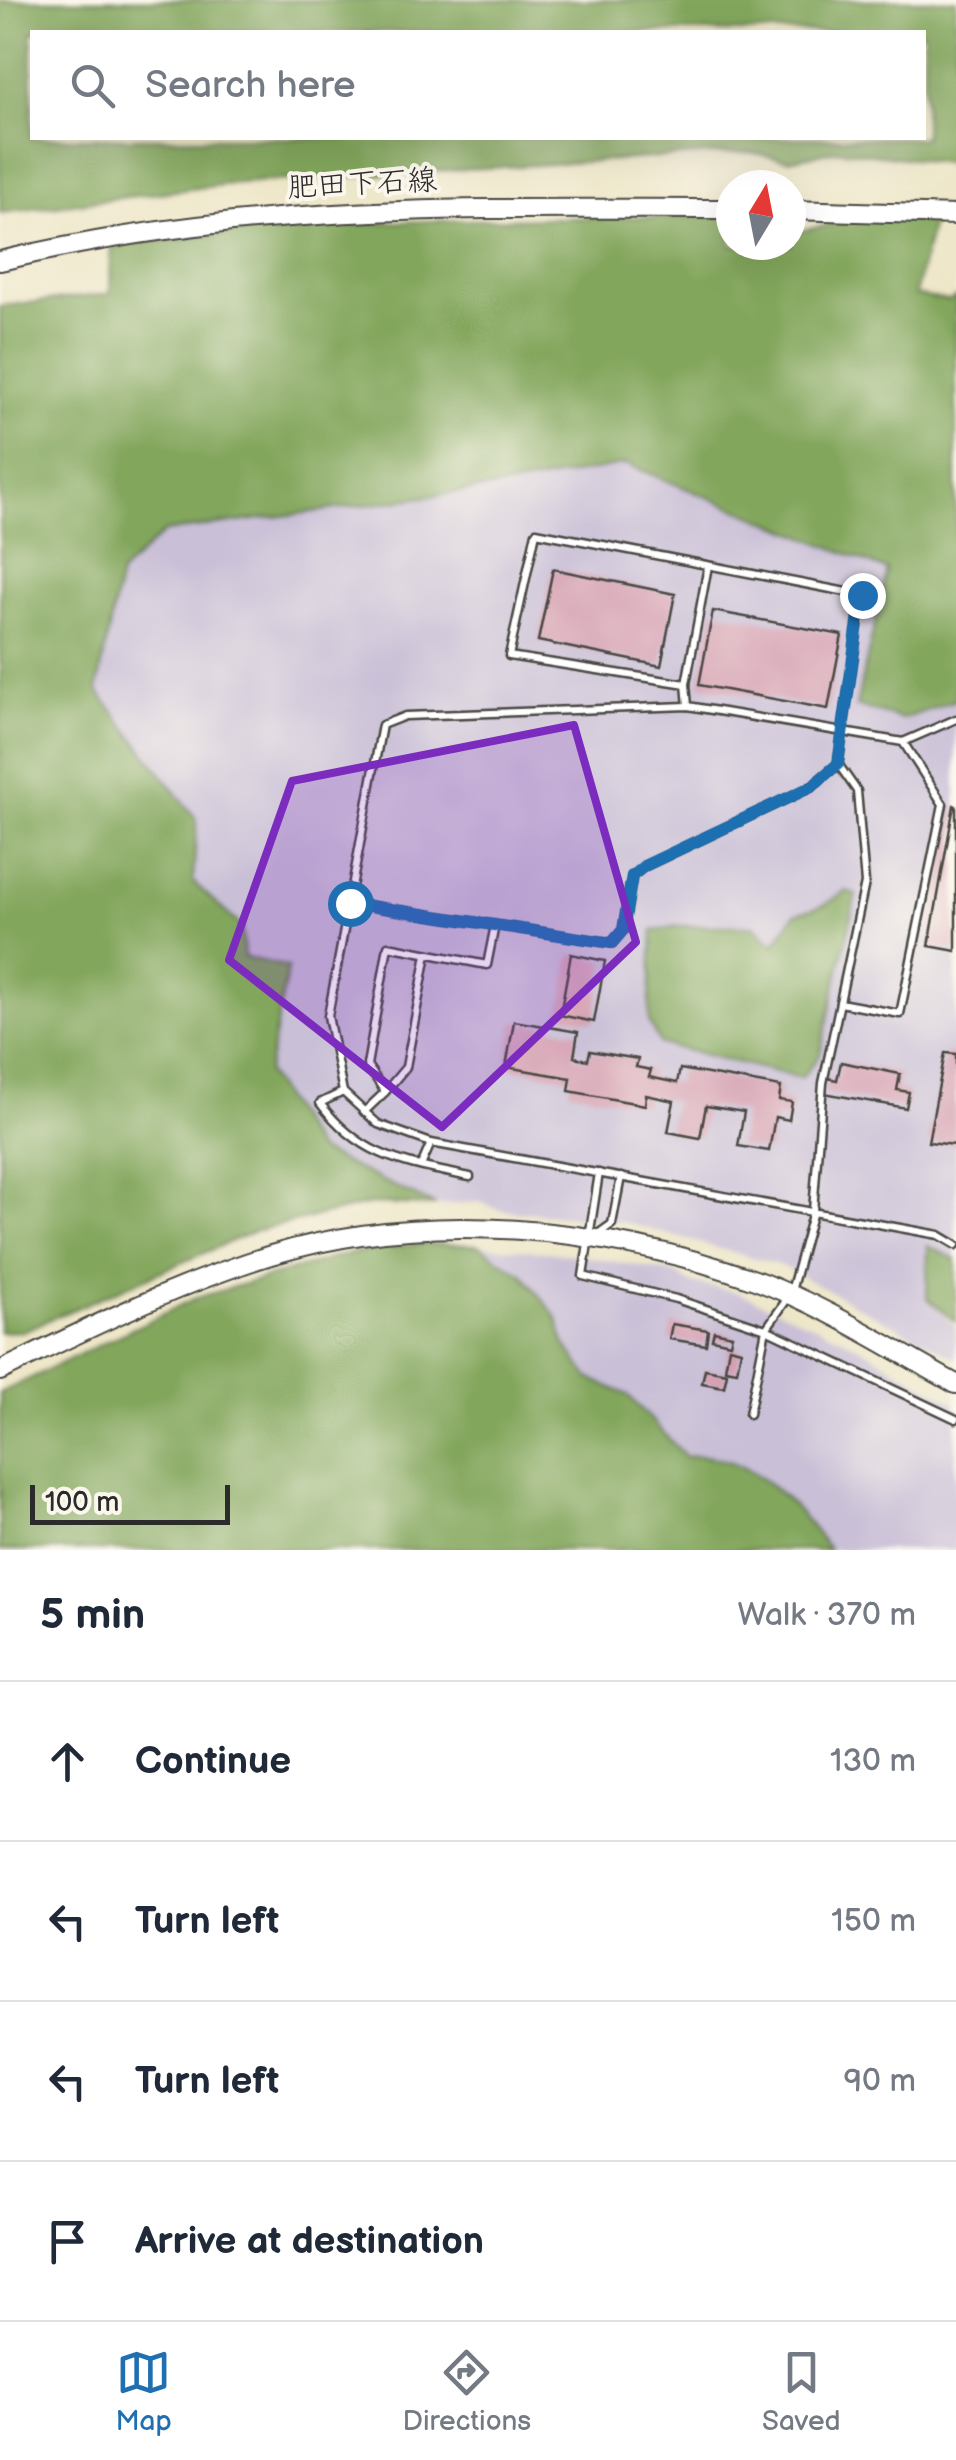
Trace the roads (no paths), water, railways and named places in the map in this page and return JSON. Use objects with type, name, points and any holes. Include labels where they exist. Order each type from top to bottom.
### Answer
[{"type":"street","name":"肥田下石線","points":[[0,261],[106,238],[276,214],[433,206],[716,210]]},
{"type":"street","points":[[806,211],[956,216]]},
{"type":"street","points":[[0,1371],[195,1281],[275,1254],[405,1231],[446,1229],[516,1230],[678,1258],[790,1294],[956,1384]]},
{"type":"lane","points":[[350,903],[612,943],[623,930],[632,876],[644,866],[811,787],[838,764],[862,595],[536,532],[509,656],[686,684]]},
{"type":"lane","points":[[688,706],[686,684],[708,566]]},
{"type":"lane","points":[[956,719],[903,742],[688,706],[405,716],[382,725],[328,1016],[343,1092],[378,1124],[431,1143],[765,1207],[813,1211],[939,1235],[956,1245]]},
{"type":"lane","points":[[840,1003],[900,1014],[943,804],[903,742]]},
{"type":"lane","points":[[749,1414],[766,1329],[790,1294],[813,1211],[823,1083],[865,883],[857,791],[838,764]]},
{"type":"lane","points":[[385,1092],[367,1064],[388,946],[488,965],[496,925]]},
{"type":"lane","points":[[364,1112],[406,1068],[427,954]]},
{"type":"lane","points":[[343,1092],[320,1103],[341,1131],[386,1159],[470,1177]]},
{"type":"lane","points":[[421,1166],[431,1143]]},
{"type":"lane","points":[[598,1173],[583,1276],[676,1298],[766,1329],[956,1419]]},
{"type":"lane","points":[[588,1240],[612,1224],[621,1178]]}]
